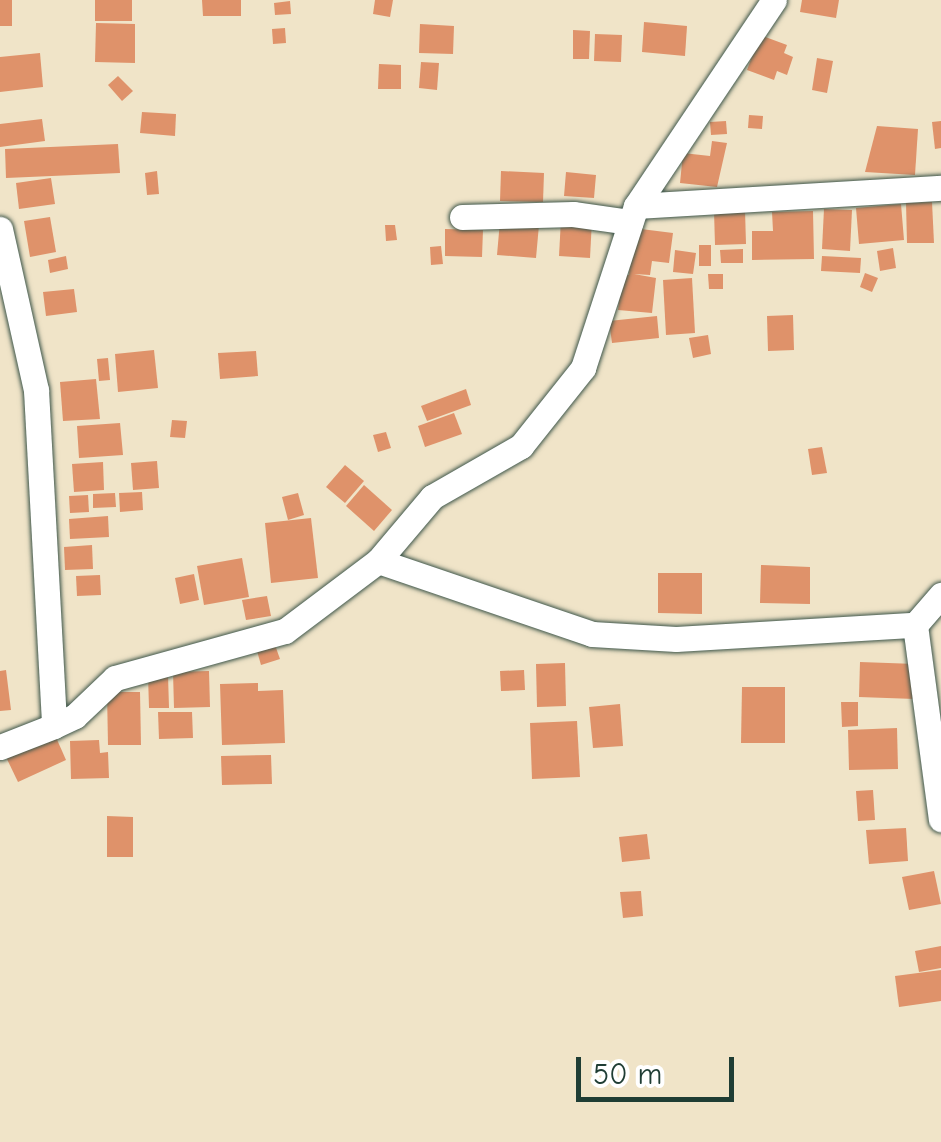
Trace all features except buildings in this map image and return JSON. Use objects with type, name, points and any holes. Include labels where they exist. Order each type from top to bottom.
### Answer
[{"type":"street","points":[[0,747],[76,716],[116,678],[285,632],[378,561],[432,497],[520,446],[584,368],[633,214],[774,0]]},
{"type":"street","points":[[462,217],[633,214],[941,188]]},
{"type":"street","points":[[0,228],[36,390],[54,726]]},
{"type":"street","points":[[378,561],[592,634],[676,639],[915,625],[941,596]]},
{"type":"street","points":[[915,625],[941,819]]}]
